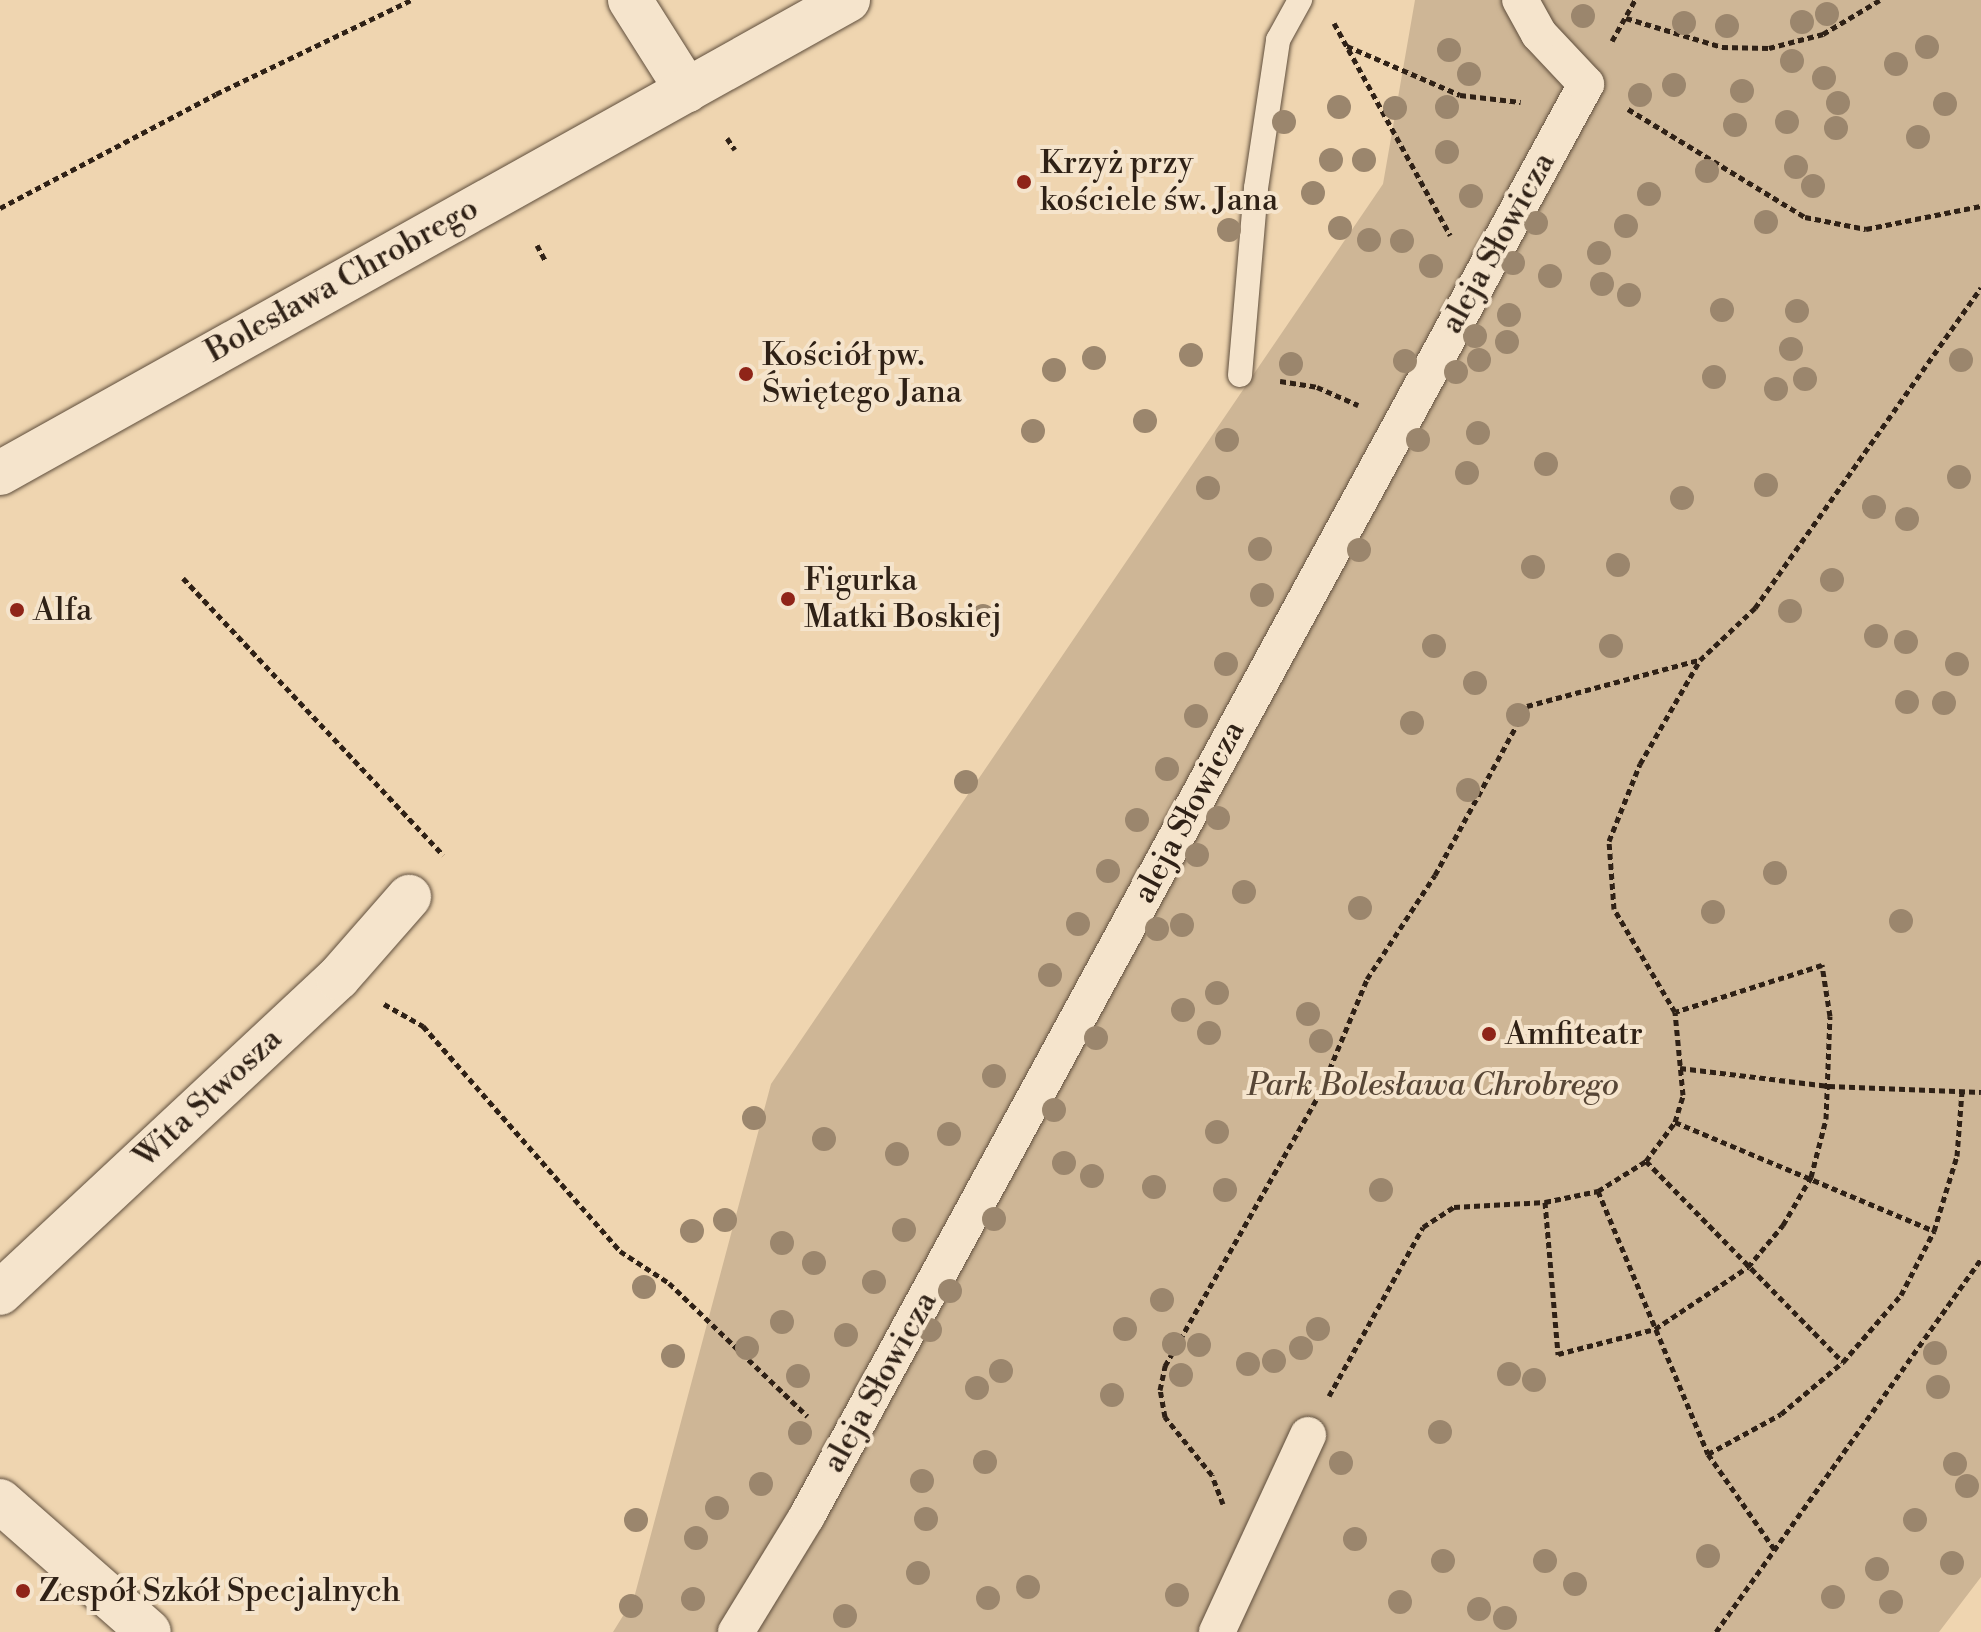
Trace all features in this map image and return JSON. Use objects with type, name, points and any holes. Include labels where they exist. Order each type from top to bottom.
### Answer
[{"type":"street","points":[[630,0],[687,90]]},
{"type":"street","points":[[1520,0],[1539,34],[1586,84]]},
{"type":"street","name":"Bolesława Chrobrego","points":[[0,473],[687,90],[836,3]]},
{"type":"street","name":"aleja Słowicza","points":[[736,1632],[842,1450],[1586,84]]},
{"type":"street","name":"Wita Stwosza","points":[[0,1293],[338,978],[409,897]]},
{"type":"street","points":[[1217,1632],[1308,1435]]},
{"type":"street","points":[[0,1501],[149,1632]]},
{"type":"lane","points":[[1240,375],[1256,188],[1278,40],[1300,0]]},
{"type":"path","points":[[0,208],[216,94],[411,0]]},
{"type":"path","points":[[1635,0],[1626,18],[1661,31],[1722,47],[1769,48],[1823,34],[1880,0]]},
{"type":"path","points":[[1329,12],[1476,282]]},
{"type":"path","points":[[1347,46],[1460,95],[1513,103],[1586,84],[1805,217],[1866,229],[1981,206]]},
{"type":"path","points":[[727,138],[735,150]]},
{"type":"path","points":[[537,245],[546,262]]},
{"type":"path","points":[[1308,1435],[1423,1227],[1454,1207],[1545,1202],[1598,1191],[1646,1161],[1675,1122],[1683,1095],[1675,1012],[1614,909],[1609,841],[1640,764],[1700,660],[1755,608],[1981,288]]},
{"type":"path","points":[[1240,375],[1317,387],[1399,423]]},
{"type":"path","points":[[183,578],[451,863],[409,897]]},
{"type":"path","points":[[1248,1563],[1212,1475],[1165,1417],[1160,1390],[1165,1366],[1318,1097],[1367,979],[1435,875],[1527,706],[1700,660]]},
{"type":"path","points":[[1545,1202],[1558,1354],[1655,1329],[1748,1267],[1783,1225],[1811,1177],[1829,1086],[1830,1016],[1822,965],[1675,1012]]},
{"type":"path","points":[[423,1026],[620,1251],[669,1283],[842,1450]]},
{"type":"path","points":[[1680,1068],[1829,1086],[1981,1092]]},
{"type":"path","points":[[1708,1454],[1781,1414],[1843,1362],[1901,1295],[1934,1231],[1957,1156],[1962,1091]]},
{"type":"path","points":[[1675,1122],[1934,1231]]},
{"type":"path","points":[[1646,1161],[1843,1362]]},
{"type":"path","points":[[1598,1191],[1708,1454],[1775,1550]]},
{"type":"path","points":[[1716,1632],[1981,1259]]},
{"type":"green space","name":"Park Bolesława Chrobrego","points":[[1415,0],[1981,0],[1981,1577],[1939,1632],[613,1632],[634,1598],[771,1084],[1383,184]]},
{"type":"place","name":"Krzyż przy kościele św. Jana","points":[[1024,182]]},
{"type":"place","name":"Kościół pw. Świętego Jana","points":[[746,374]]},
{"type":"place","name":"Figurka Matki Boskiej","points":[[788,599]]},
{"type":"place","name":"Alfa","points":[[17,610]]},
{"type":"place","name":"Amfiteatr","points":[[1489,1034]]},
{"type":"place","name":"Zespół Szkół Specjalnych","points":[[23,1591]]}]
